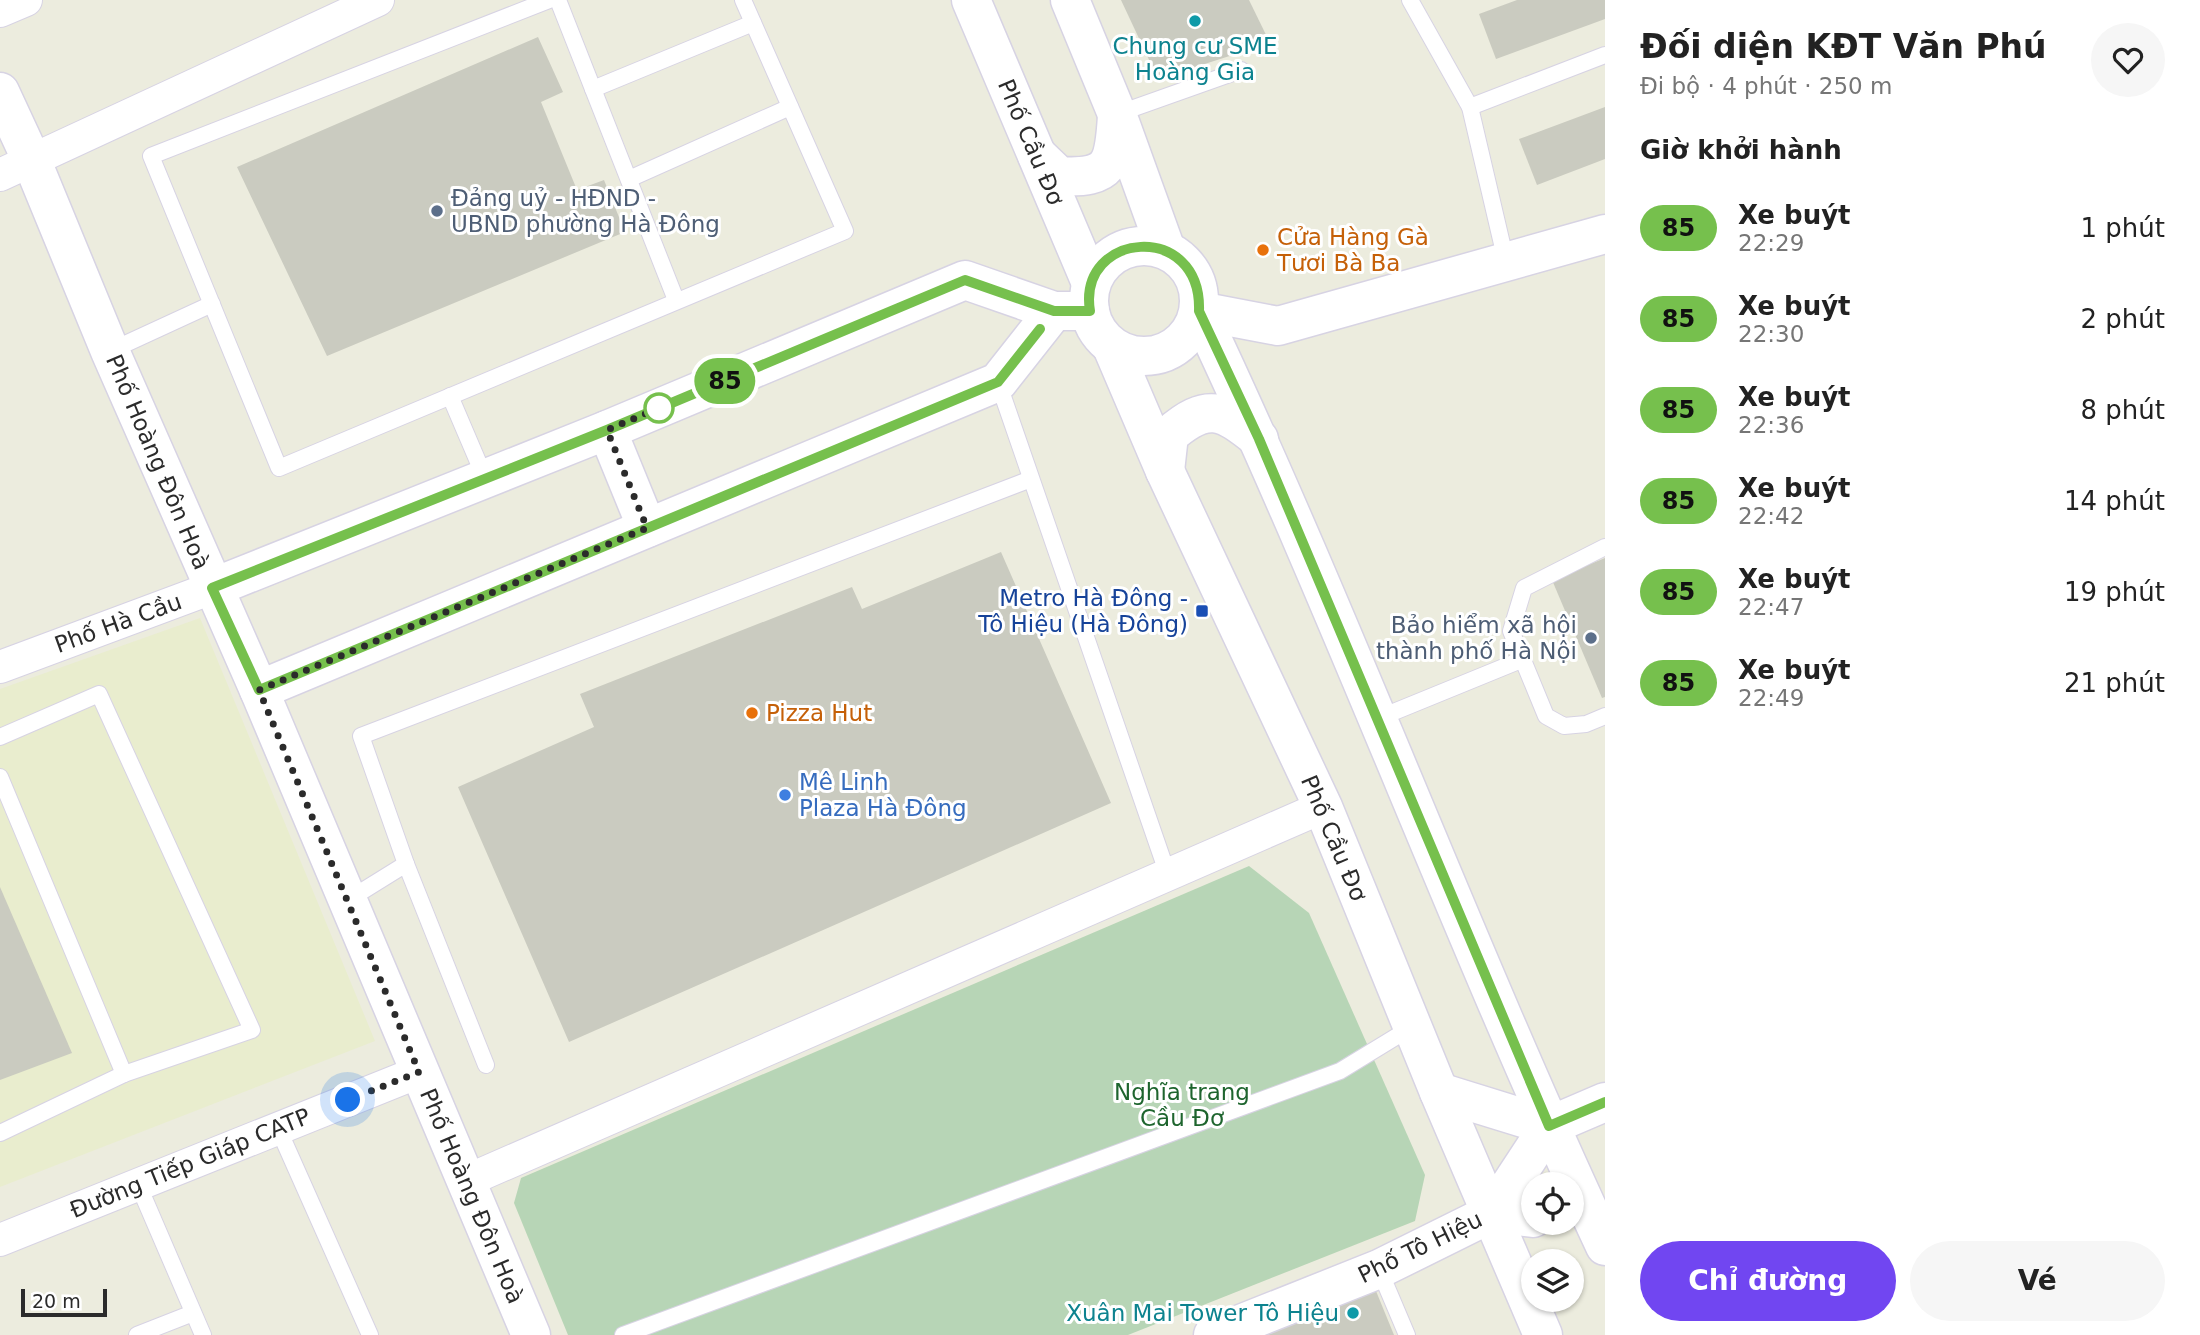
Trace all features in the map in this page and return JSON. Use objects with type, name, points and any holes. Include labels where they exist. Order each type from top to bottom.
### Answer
[{"type":"street","points":[[0,11],[26,0]]},
{"type":"street","points":[[16,167],[378,0]]},
{"type":"street","name":"Phố Cầu Đơ","points":[[971,0],[1037,155],[1078,302]]},
{"type":"street","points":[[1070,0],[1117,114],[1166,250]]},
{"type":"street","name":"Phố Hoàng Đôn Hoà","points":[[0,92],[16,167],[110,351],[259,690],[346,902],[531,1335]]},
{"type":"street","points":[[1037,155],[1059,176],[1084,177],[1104,171],[1114,155],[1117,114]]},
{"type":"street","points":[[1199,311],[1278,326],[1605,234]]},
{"type":"street","points":[[259,690],[998,382],[1078,302],[1099,268],[1112,255],[1129,247],[1147,246],[1166,250],[1181,260],[1193,275],[1199,292],[1199,311],[1192,329],[1181,343],[1165,353],[1137,356],[1112,347],[1099,334],[1078,302]]},
{"type":"street","name":"Phố Hà Cầu","points":[[0,667],[212,588],[607,430],[965,280],[1078,302]]},
{"type":"street","points":[[1199,311],[1259,439],[1379,718],[1591,1231]]},
{"type":"street","name":"Phố Cầu Đơ","points":[[1112,347],[1165,471],[1324,807],[1412,1027],[1543,1335]]},
{"type":"street","points":[[1165,471],[1169,435],[1184,422],[1212,412],[1229,414],[1259,439]]},
{"type":"street","points":[[607,430],[647,528]]},
{"type":"street","points":[[466,1181],[1324,807]]},
{"type":"street","name":"Đường Tiếp Giáp CATP","points":[[0,1240],[419,1072]]},
{"type":"street","points":[[1439,1092],[1549,1126],[1605,1102]]},
{"type":"street","name":"Phố Tô Hiệu","points":[[1213,1335],[1379,1269],[1492,1213],[1549,1126]]},
{"type":"street","points":[[1492,1213],[1521,1217]]},
{"type":"lane","points":[[549,0],[151,156],[279,468],[845,231],[743,0]]},
{"type":"lane","points":[[558,0],[676,300]]},
{"type":"lane","points":[[1412,1],[1470,107],[1506,261]]},
{"type":"lane","points":[[593,89],[753,23]]},
{"type":"lane","points":[[1470,107],[1605,55]]},
{"type":"lane","points":[[1117,114],[1241,69]]},
{"type":"lane","points":[[628,179],[790,107]]},
{"type":"lane","points":[[110,351],[212,304]]},
{"type":"lane","points":[[998,382],[1168,875]]},
{"type":"lane","points":[[450,396],[485,478]]},
{"type":"lane","points":[[486,1065],[406,864],[361,736],[1031,479]]},
{"type":"lane","points":[[1605,547],[1524,588],[1511,631],[1546,716],[1564,726],[1586,724],[1605,716]]},
{"type":"lane","points":[[1379,718],[1521,660]]},
{"type":"lane","points":[[0,737],[99,694],[252,1030],[124,1074],[0,1133]]},
{"type":"lane","points":[[0,777],[124,1074]]},
{"type":"lane","points":[[346,902],[406,864]]},
{"type":"lane","points":[[623,1335],[1340,1071],[1412,1027]]},
{"type":"lane","points":[[278,1128],[370,1335]]},
{"type":"lane","points":[[138,1184],[203,1335]]},
{"type":"lane","points":[[1379,1269],[1407,1335]]},
{"type":"lane","points":[[137,1335],[193,1313]]},
{"type":"shaded area","points":[[200,618],[375,1041],[0,1187],[0,689]]},
{"type":"green space","name":"Nghĩa trang Cầu Đơ","points":[[1249,866],[1309,913],[1425,1175],[1415,1221],[1128,1335],[568,1335],[514,1203],[521,1178]]},
{"type":"building","name":"Chung cư SME Hoàng Gia","points":[[1121,0],[1249,0],[1270,43],[1158,79]]},
{"type":"building","points":[[1517,0],[1605,0],[1605,19],[1496,59],[1479,14]]},
{"type":"building","name":"Đảng uỷ - HĐND - UBND phường Hà Đông","points":[[538,37],[563,92],[541,102],[577,190],[604,180],[625,232],[327,356],[237,167]]},
{"type":"building","points":[[1605,107],[1605,159],[1537,185],[1519,139]]},
{"type":"building","name":"Mê Linh Plaza Hà Đông","points":[[1001,552],[1111,803],[569,1042],[458,787],[594,727],[580,694],[852,587],[862,609]]},
{"type":"building","name":"Bảo hiểm xã hội thành phố Hà Nội","points":[[1605,558],[1605,697],[1602,698],[1552,580]]},
{"type":"building","points":[[0,887],[72,1053],[0,1080]]},
{"type":"building","name":"Xuân Mai Tower Tô Hiệu","points":[[1376,1291],[1394,1335],[1267,1335]]},
{"type":"bus line","name":"85","points":[[1040,329],[998,382],[259,690],[212,588],[607,430],[965,280],[1054,311],[1090,311],[1088,301],[1091,283],[1099,268],[1112,255],[1129,247],[1147,246],[1166,250],[1181,260],[1193,275],[1199,292],[1199,311],[1259,439],[1379,718],[1549,1126],[1605,1102]]},
{"type":"place","name":"Chung cư SME Hoàng Gia","points":[[1195,21]]},
{"type":"place","name":"Đảng uỷ - HĐND - UBND phường Hà Đông","points":[[437,211]]},
{"type":"place","name":"Cửa Hàng Gà Tươi Bà Ba","points":[[1263,250]]},
{"type":"place","name":"Metro Hà Đông - Tô Hiệu (Hà Đông)","points":[[1202,611]]},
{"type":"place","name":"Bảo hiểm xã hội thành phố Hà Nội","points":[[1591,638]]},
{"type":"place","name":"Pizza Hut","points":[[752,713]]},
{"type":"place","name":"Mê Linh Plaza Hà Đông","points":[[785,795]]},
{"type":"place","name":"Xuân Mai Tower Tô Hiệu","points":[[1353,1313]]},
{"type":"route","points":[[348,1100],[419,1072],[259,690],[647,528],[607,430],[659,408]]}]
